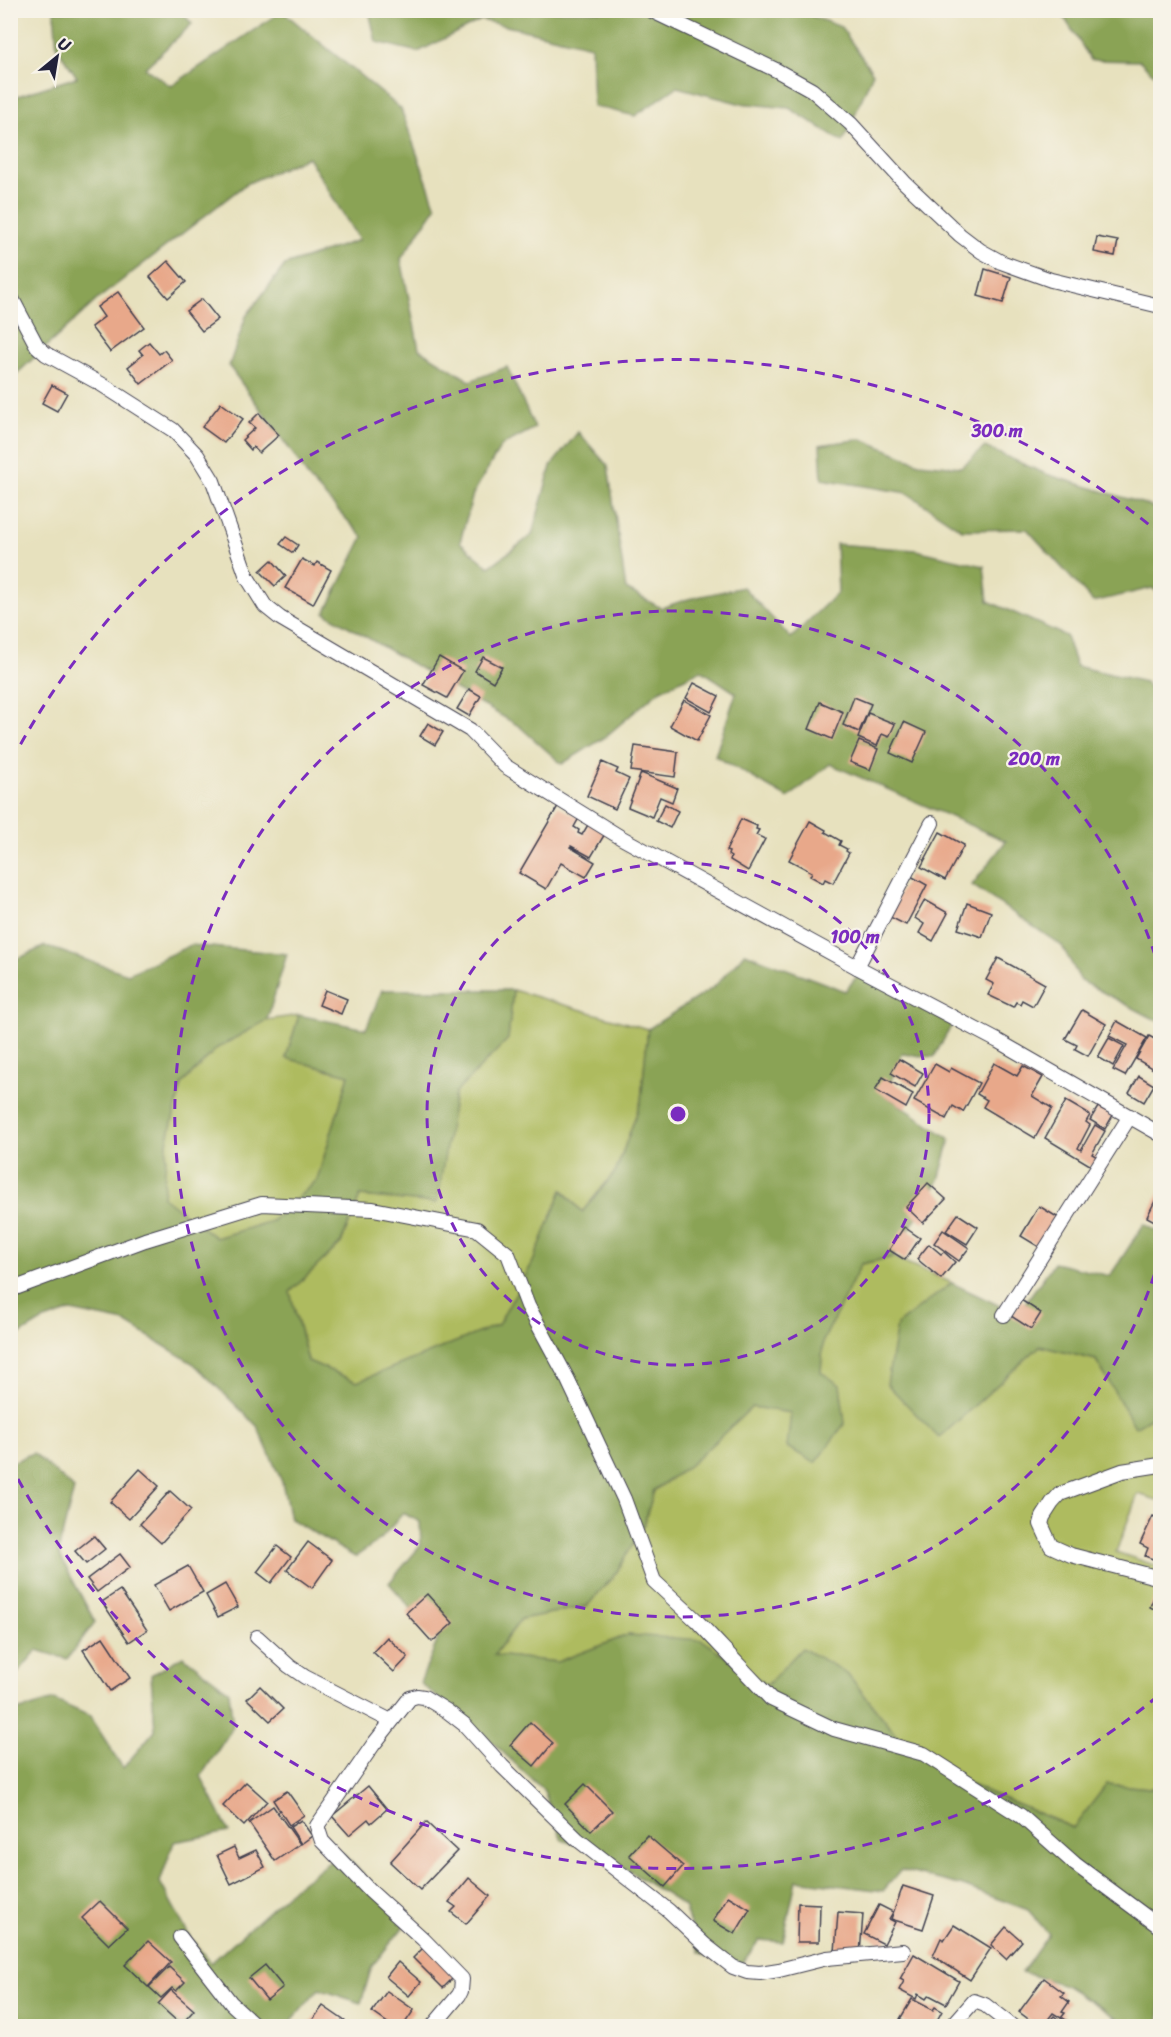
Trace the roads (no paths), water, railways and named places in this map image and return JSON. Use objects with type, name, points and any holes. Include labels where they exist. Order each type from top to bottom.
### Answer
[{"type":"street","points":[[651,10],[776,70],[812,90],[851,124],[904,182],[981,252],[1001,262],[1051,280],[1161,306]]},
{"type":"street","points":[[10,295],[37,346],[65,366],[101,384],[172,430],[197,455],[213,481],[247,577],[265,606],[280,618],[470,730],[505,766],[620,837],[857,967],[998,1041],[1161,1134]]},
{"type":"street","points":[[857,967],[932,822]]},
{"type":"street","points":[[1004,1316],[1130,1116]]},
{"type":"street","points":[[10,1290],[145,1240],[262,1204],[373,1209],[477,1229],[508,1254],[528,1306],[567,1378],[624,1499],[654,1581],[696,1620],[771,1699],[834,1729],[924,1754],[1021,1816],[1075,1864],[1161,1926]]},
{"type":"street","points":[[1161,1465],[1122,1471],[1060,1494],[1043,1517],[1041,1524],[1052,1546],[1071,1555],[1161,1578]]},
{"type":"street","points":[[257,1637],[305,1677],[391,1721]]},
{"type":"street","points":[[433,2026],[459,1995],[462,1979],[423,1939],[370,1891],[322,1841],[317,1830],[319,1822],[391,1721],[410,1698],[417,1696],[433,1701],[465,1725],[502,1766],[577,1839],[669,1911],[705,1945],[733,1967],[747,1972],[760,1973],[827,1958],[903,1952]]},
{"type":"street","points":[[180,1937],[231,2003],[256,2026]]},
{"type":"street","points":[[952,2026],[974,2001],[985,2005],[1012,2026]]}]
